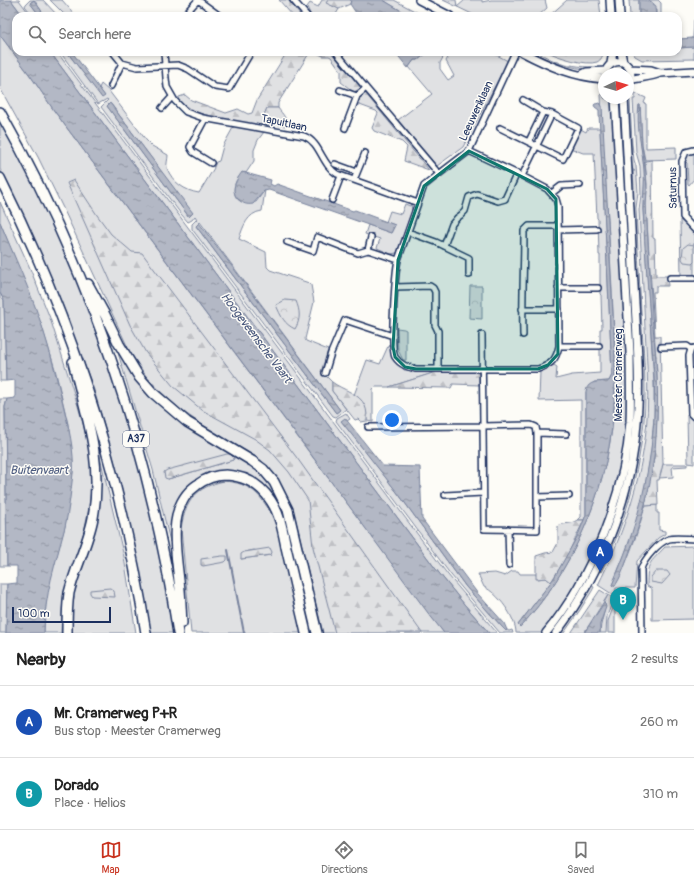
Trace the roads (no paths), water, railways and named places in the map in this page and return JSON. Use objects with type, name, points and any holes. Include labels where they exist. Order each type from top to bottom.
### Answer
[{"type":"highway","name":"A37","points":[[0,112],[28,163],[69,252],[108,350],[133,429],[154,506],[178,633]]},
{"type":"highway","points":[[0,178],[57,303],[88,390],[110,464],[130,546],[146,633]]},
{"type":"highway","name":"A37","points":[[69,252],[105,315],[119,344],[139,377],[153,393],[186,422],[252,460],[263,469],[274,482],[288,510],[317,633]]},
{"type":"highway","points":[[57,303],[93,441],[97,478],[96,502],[93,520],[69,594],[67,633]]},
{"type":"highway","points":[[182,633],[180,584],[175,533],[178,511],[184,498],[193,487],[201,482],[222,475],[236,476],[250,480],[263,490],[272,502],[281,523],[306,633]]},
{"type":"main road","points":[[419,0],[442,12]]},
{"type":"main road","points":[[610,0],[611,12]]},
{"type":"main road","points":[[619,0],[620,12]]},
{"type":"main road","points":[[531,56],[561,70],[587,78],[598,79]]},
{"type":"main road","points":[[608,68],[611,63],[612,56]]},
{"type":"main road","points":[[622,56],[623,62]]},
{"type":"main road","points":[[611,63],[623,62],[630,68]]},
{"type":"main road","points":[[634,69],[651,70],[660,73],[694,71]]},
{"type":"main road","points":[[581,75],[587,72],[598,72]]},
{"type":"main road","points":[[634,80],[640,77],[654,76],[660,73]]},
{"type":"main road","name":"Meester Cramerweg","points":[[546,633],[575,591],[595,552],[618,490],[629,430],[631,388],[630,352],[615,104]]},
{"type":"main road","name":"Meester Cramerweg","points":[[556,633],[576,603],[597,566],[612,533],[628,480],[637,428],[638,370],[624,104]]},
{"type":"street","points":[[187,12],[198,0],[214,12]]},
{"type":"street","points":[[293,0],[304,12]]},
{"type":"street","points":[[116,56],[122,63],[137,67],[178,65],[188,69],[215,87],[229,89],[249,56]]},
{"type":"street","name":"Tapuitlaan","points":[[164,56],[166,83],[172,97],[186,112],[205,119],[304,136],[316,145],[329,168],[341,176],[418,203]]},
{"type":"street","points":[[339,56],[439,174]]},
{"type":"street","name":"Leeuweriklaan","points":[[513,56],[469,151],[424,186],[395,271],[393,347],[395,357],[405,367],[416,370],[538,369],[548,366],[554,360],[558,354],[559,346]]},
{"type":"street","points":[[111,86],[122,63]]},
{"type":"street","points":[[345,128],[357,96],[366,88]]},
{"type":"street","points":[[340,90],[357,96]]},
{"type":"street","points":[[162,108],[172,97]]},
{"type":"street","points":[[500,128],[563,159],[578,128],[552,114],[543,112],[523,100]]},
{"type":"street","points":[[529,141],[543,112]]},
{"type":"street","points":[[444,246],[452,224],[464,211],[469,197],[477,194],[498,201],[505,199],[537,145],[552,114]]},
{"type":"street","points":[[205,119],[190,147],[193,152],[211,163]]},
{"type":"street","name":"Saturnus","points":[[694,150],[686,152],[682,161],[683,217],[694,229]]},
{"type":"street","points":[[469,151],[547,189],[556,199],[558,206],[559,346],[599,346]]},
{"type":"street","points":[[354,180],[365,153]]},
{"type":"street","points":[[335,164],[357,172]]},
{"type":"street","points":[[332,200],[341,176]]},
{"type":"street","points":[[552,194],[561,186],[580,185]]},
{"type":"street","points":[[523,335],[522,309],[524,231],[529,226],[597,229]]},
{"type":"street","points":[[408,232],[444,246],[469,258],[469,276]]},
{"type":"street","points":[[368,250],[371,237]]},
{"type":"street","points":[[287,242],[313,251],[317,238],[358,253],[368,250],[398,260]]},
{"type":"street","points":[[670,278],[694,278]]},
{"type":"street","points":[[395,287],[430,286],[433,288],[435,292],[435,325],[438,331],[438,369]]},
{"type":"street","points":[[558,288],[598,288]]},
{"type":"street","points":[[522,309],[559,309]]},
{"type":"street","points":[[325,373],[331,353],[345,320],[393,336]]},
{"type":"street","points":[[368,427],[483,426],[531,425],[536,427],[538,434],[537,530],[484,529],[483,493],[483,426],[483,369],[482,336]]},
{"type":"street","points":[[661,347],[687,346],[693,348],[689,356],[691,414],[694,417]]},
{"type":"street","points":[[538,434],[566,434]]},
{"type":"street","points":[[445,495],[483,493]]},
{"type":"street","points":[[537,497],[568,496]]},
{"type":"street","points":[[508,529],[509,565]]},
{"type":"street","points":[[642,633],[641,569],[644,562],[662,542],[669,539],[694,539]]},
{"type":"water","points":[[0,0],[11,0],[20,12],[12,12],[12,51],[0,35]]},
{"type":"water","points":[[34,0],[42,12],[37,12],[30,3]]},
{"type":"water","points":[[351,0],[383,0],[403,12],[355,12],[350,4]]},
{"type":"water","points":[[639,0],[650,1],[654,5],[656,12],[639,12]]},
{"type":"water","points":[[694,20],[694,47],[682,48],[682,39],[693,38]]},
{"type":"water","name":"Hoogeveensche Vaart","points":[[16,56],[53,56],[435,568],[489,633],[444,633],[55,112]]},
{"type":"water","points":[[70,56],[75,56],[105,96],[102,98]]},
{"type":"water","points":[[398,56],[423,56],[418,60],[414,60],[408,68]]},
{"type":"water","points":[[110,103],[193,213],[189,217],[107,106]]},
{"type":"water","points":[[595,104],[601,104],[602,106],[615,357],[613,418],[609,446],[603,475],[583,530],[555,582],[539,605],[520,627],[518,625],[554,578],[578,535],[586,515],[586,391],[587,387],[592,383],[609,381],[612,375],[599,110],[595,107]]},
{"type":"water","points":[[639,105],[646,173],[646,205],[657,379],[656,435],[653,468],[642,517],[624,569],[614,587],[612,585],[635,524],[645,483],[654,418],[654,376],[643,209],[644,174],[639,129]]},
{"type":"water","points":[[242,172],[271,180],[270,184],[274,186],[277,184],[395,225],[391,233],[269,190],[264,191],[253,204],[245,204],[238,199],[234,193],[236,182]]},
{"type":"water","name":"Buitenvaart","points":[[0,222],[32,299],[45,335],[71,438],[73,456],[73,473],[68,514],[48,592],[44,633],[6,633],[7,584],[17,583],[17,566],[7,566],[5,407],[7,399],[15,398],[15,380],[6,381],[4,300],[0,293]]},
{"type":"water","points":[[199,223],[340,410],[336,413],[196,226]]},
{"type":"water","points":[[345,418],[383,466],[420,467],[422,519],[478,594],[504,623],[507,630],[506,631],[466,587],[400,496],[341,421]]},
{"type":"water","points":[[604,603],[606,607],[600,624],[600,633],[584,633]]},
{"type":"waterway","points":[[228,550],[244,633]]},
{"type":"place","name":"Mr. Cramerweg P+R","points":[[600,572]]},
{"type":"place","name":"Dorado","points":[[623,620]]}]
